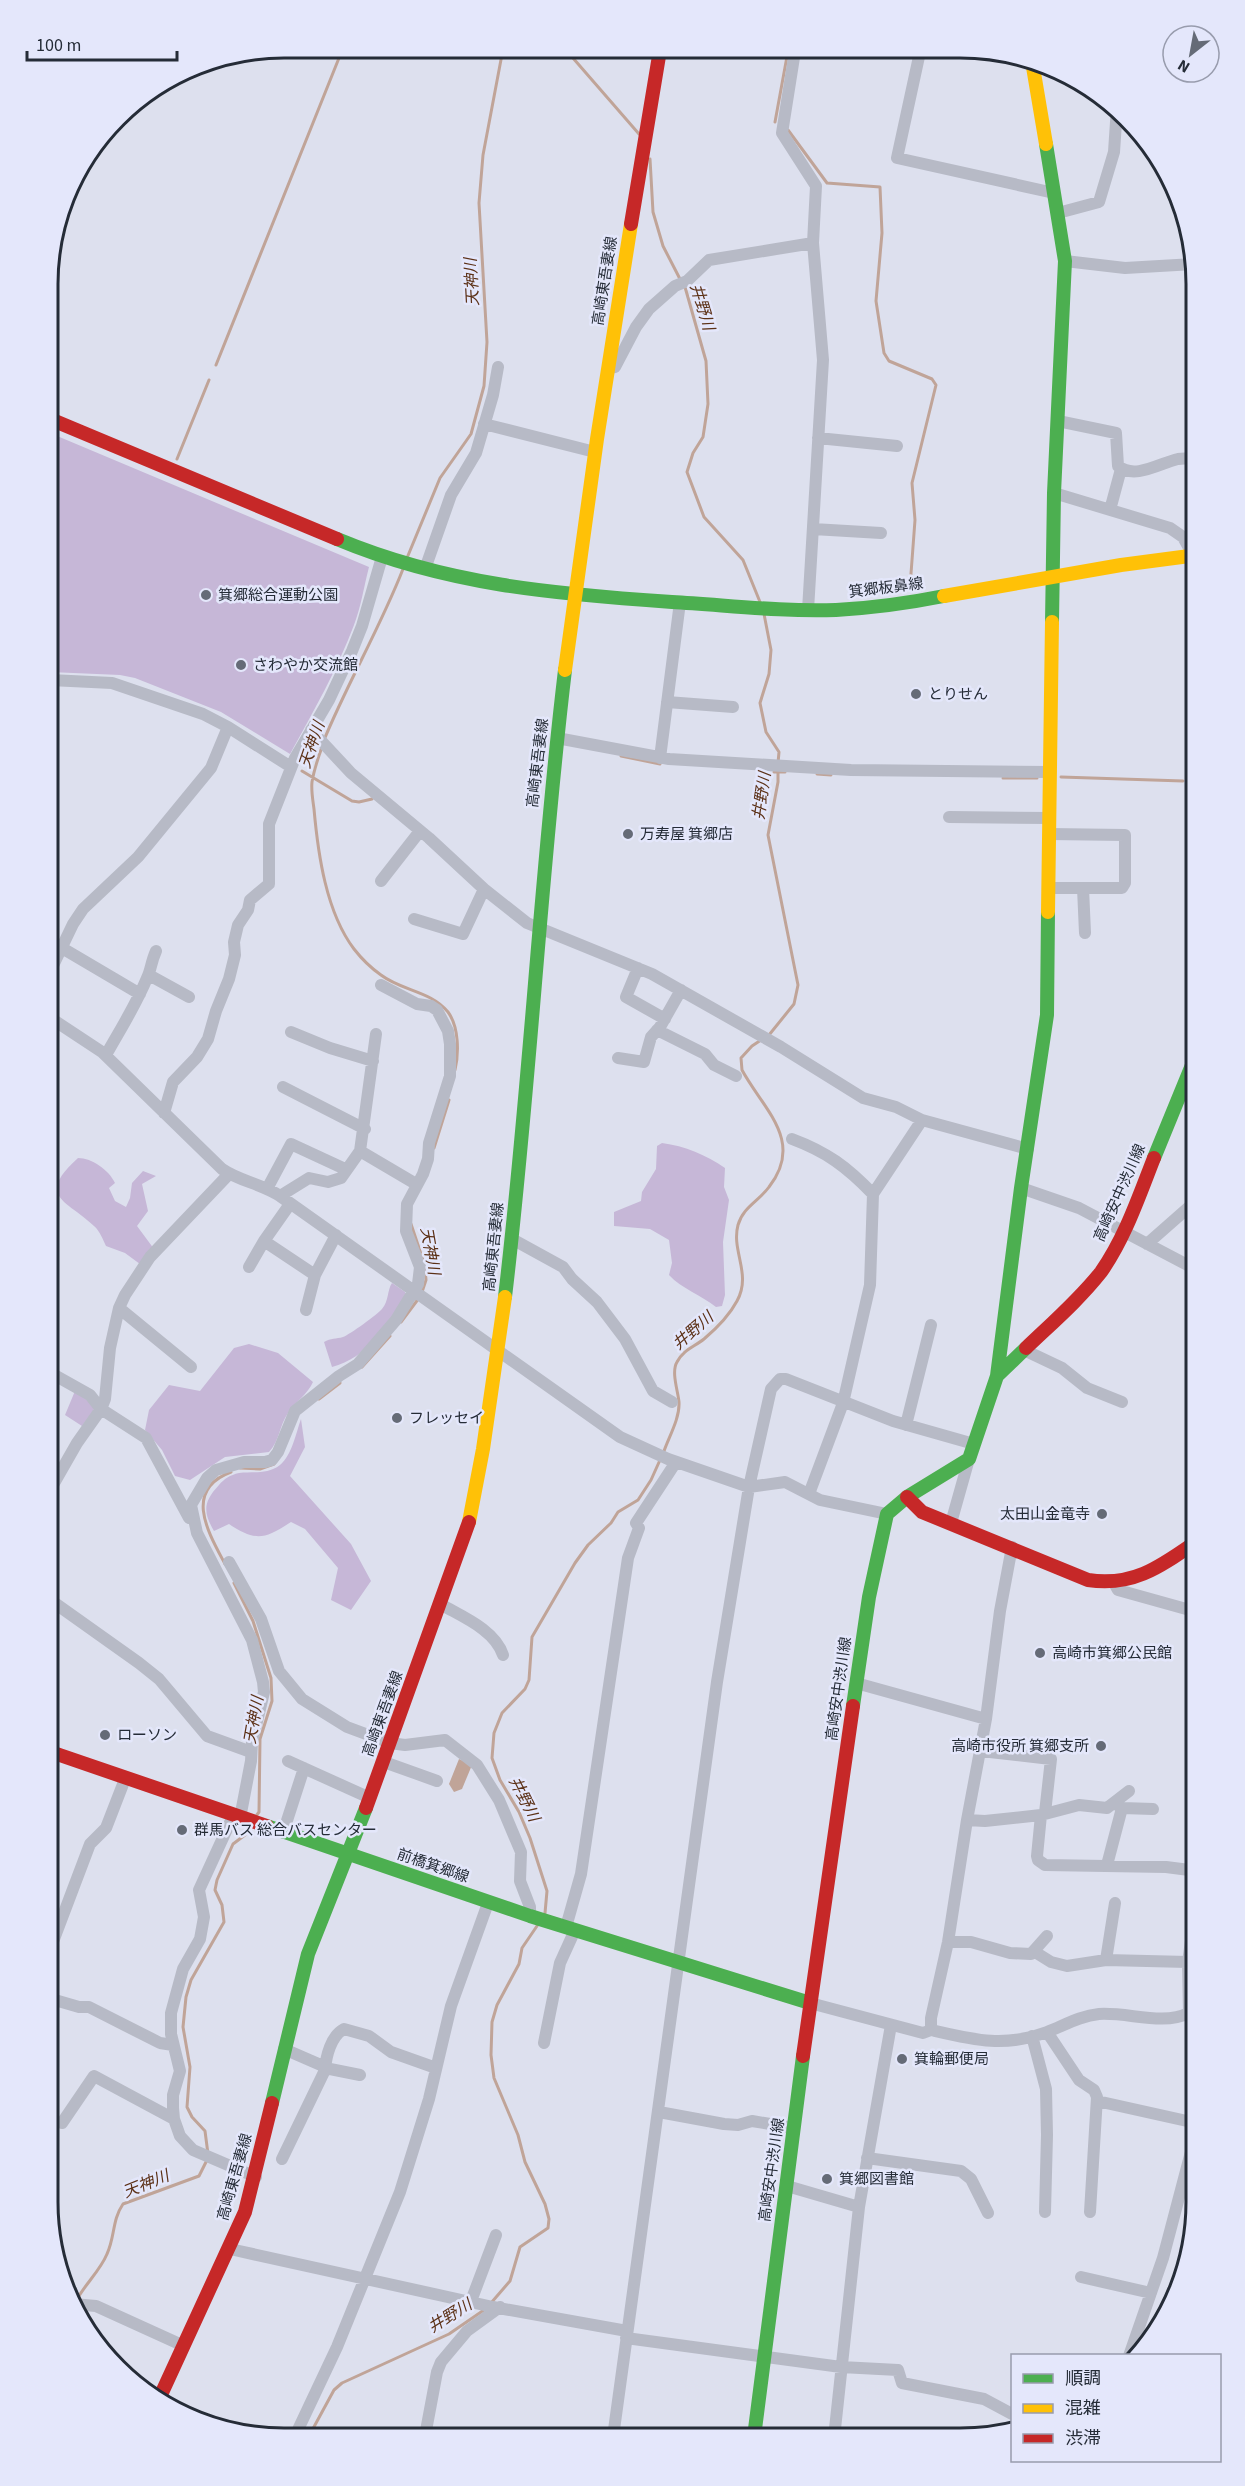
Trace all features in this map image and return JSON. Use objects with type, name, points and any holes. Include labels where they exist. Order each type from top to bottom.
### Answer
[{"type":"main road","name":"高崎東吾妻線","points":[[163,2391],[230,2249],[245,2212],[256,2177],[308,1954],[384,1762],[442,1605],[475,1502],[499,1351],[512,1239],[543,873],[557,738],[595,452],[659,58]]},
{"type":"main road","points":[[997,1376],[1021,1188],[1047,1015],[1054,493],[1065,261],[1034,70]]},
{"type":"main road","name":"箕郷板鼻線","points":[[58,422],[386,558],[489,584],[576,595],[808,610],[871,608],[1121,565],[1186,556]]},
{"type":"main road","name":"高崎安中渋川線","points":[[969,1458],[997,1376],[1089,1286],[1113,1252],[1124,1232],[1186,1080]]},
{"type":"main road","points":[[887,1514],[907,1497],[969,1458]]},
{"type":"main road","points":[[907,1497],[922,1512],[1088,1580],[1114,1583],[1143,1576],[1186,1548]]},
{"type":"main road","name":"高崎安中渋川線","points":[[755,2428],[810,2003],[842,1796],[868,1597],[887,1514]]},
{"type":"main road","name":"前橋箕郷線","points":[[58,1755],[488,1903],[810,2003]]},
{"type":"street","points":[[794,58],[782,134],[816,186],[813,243],[823,360],[808,610]]},
{"type":"street","points":[[919,58],[897,158],[1054,193]]},
{"type":"street","points":[[1058,213],[1099,202],[1114,152],[1116,121]]},
{"type":"street","points":[[608,368],[615,367],[642,318],[658,299],[675,286],[687,281],[709,260],[813,243]]},
{"type":"street","points":[[1065,261],[1125,268],[1186,264]]},
{"type":"street","points":[[422,568],[451,495],[476,453],[498,367]]},
{"type":"street","points":[[1058,421],[1116,433],[1118,466],[1121,469],[1110,510]]},
{"type":"street","points":[[484,424],[595,452]]},
{"type":"street","points":[[818,438],[897,446]]},
{"type":"street","points":[[1121,469],[1141,471],[1179,459],[1186,459]]},
{"type":"street","points":[[1054,493],[1170,528],[1186,542]]},
{"type":"street","points":[[813,530],[881,533]]},
{"type":"street","points":[[164,1113],[173,1082],[197,1057],[208,1039],[229,979],[235,955],[234,942],[238,925],[248,910],[250,900],[269,884],[269,824],[291,766],[314,734],[362,626],[386,558]]},
{"type":"street","points":[[660,758],[680,602]]},
{"type":"street","points":[[58,680],[111,683],[203,714],[291,766]]},
{"type":"street","points":[[667,702],[733,707]]},
{"type":"street","points":[[58,956],[83,909],[138,857],[211,768],[228,727]]},
{"type":"street","points":[[314,734],[369,789],[520,918],[638,968],[681,990],[771,1041],[854,1094],[896,1107],[922,1120],[1028,1149]]},
{"type":"street","points":[[557,738],[660,758],[851,770],[1049,772]]},
{"type":"street","points":[[949,817],[1049,818]]},
{"type":"street","points":[[381,881],[420,831]]},
{"type":"street","points":[[1049,834],[1125,835],[1125,883],[1122,888],[1049,888]]},
{"type":"street","points":[[1083,888],[1085,933]]},
{"type":"street","points":[[414,919],[463,934],[484,889]]},
{"type":"street","points":[[62,948],[140,994]]},
{"type":"street","points":[[106,1055],[140,994],[149,975],[149,966],[156,951]]},
{"type":"street","points":[[638,968],[626,997],[665,1019]]},
{"type":"street","points":[[149,975],[189,997]]},
{"type":"street","points":[[196,1533],[191,1505],[207,1478],[227,1465],[272,1460],[278,1452],[295,1411],[358,1364],[396,1320],[418,1284],[420,1268],[406,1231],[407,1204],[423,1174],[429,1143],[450,1076],[448,1030],[437,1010],[431,1006],[417,1004],[381,985]]},
{"type":"street","points":[[618,1058],[644,1062],[651,1037],[665,1019],[681,990]]},
{"type":"street","points":[[58,1023],[106,1055],[229,1174],[268,1187],[620,1437],[672,1461],[749,1487],[785,1482],[830,1502],[887,1514]]},
{"type":"street","points":[[657,1030],[705,1054],[714,1065],[736,1076]]},
{"type":"street","points":[[291,1032],[373,1061]]},
{"type":"street","points":[[249,1267],[285,1200],[309,1178],[335,1181],[341,1178],[345,1169],[360,1151],[365,1129],[376,1034]]},
{"type":"street","points":[[283,1087],[365,1129]]},
{"type":"street","points":[[808,1494],[843,1403],[870,1285],[873,1194],[922,1120]]},
{"type":"street","points":[[792,1139],[817,1148],[846,1166],[873,1194]]},
{"type":"street","points":[[268,1187],[291,1144],[345,1169]]},
{"type":"street","points":[[360,1151],[416,1184]]},
{"type":"street","points":[[58,1476],[105,1399],[110,1348],[118,1308],[150,1257],[229,1174]]},
{"type":"street","points":[[1021,1188],[1079,1208],[1186,1264]]},
{"type":"street","points":[[1147,1244],[1186,1210]]},
{"type":"street","points":[[306,1310],[315,1275],[336,1235]]},
{"type":"street","points":[[512,1239],[563,1267],[572,1280],[597,1302],[625,1339],[653,1391],[672,1402]]},
{"type":"street","points":[[264,1241],[315,1275]]},
{"type":"street","points":[[118,1308],[191,1367]]},
{"type":"street","points":[[906,1425],[931,1325]]},
{"type":"street","points":[[1024,1350],[1062,1368],[1087,1388],[1122,1402]]},
{"type":"street","points":[[58,1377],[90,1395],[101,1409],[146,1438],[177,1492],[196,1533],[236,1590],[261,1619],[279,1671],[290,1687],[308,1704],[339,1723],[390,1743],[405,1745],[446,1740],[480,1767],[499,1800],[521,1852],[520,1881],[537,1919]]},
{"type":"street","points":[[614,2428],[717,1682],[749,1487],[771,1389],[780,1379],[786,1379],[843,1403],[906,1425],[974,1444]]},
{"type":"street","points":[[951,1523],[969,1458]]},
{"type":"street","points":[[544,2043],[581,1874],[627,1558],[639,1528],[636,1523],[672,1461]]},
{"type":"street","points":[[931,2030],[981,1751],[1000,1611],[1012,1547]]},
{"type":"street","points":[[229,1562],[252,1640],[264,1692],[238,1818],[199,1890],[204,1917],[200,1939],[183,1969],[171,2013],[173,2045],[180,2071],[174,2095],[174,2119],[180,2136],[193,2150],[256,2177]]},
{"type":"street","points":[[1114,1583],[1118,1590],[1186,1609]]},
{"type":"street","points":[[58,1605],[139,1662],[159,1679],[207,1736],[251,1752]]},
{"type":"street","points":[[442,1605],[493,1638],[500,1645],[503,1654]]},
{"type":"street","points":[[856,1683],[986,1719]]},
{"type":"street","points":[[981,1751],[1051,1759],[1037,1856],[1041,1863],[1186,1870]]},
{"type":"street","points":[[288,1761],[370,1798]]},
{"type":"street","points":[[384,1762],[437,1781]]},
{"type":"street","points":[[283,1833],[304,1768]]},
{"type":"street","points":[[58,1929],[90,1845],[106,1828],[125,1779]]},
{"type":"street","points":[[1107,1865],[1118,1806],[1130,1791]]},
{"type":"street","points":[[967,1820],[985,1821],[1043,1814],[1079,1805],[1153,1809]]},
{"type":"street","points":[[299,2428],[366,2278],[400,2192],[436,2068],[451,2006],[488,1903]]},
{"type":"street","points":[[1106,1960],[1115,1903]]},
{"type":"street","points":[[1035,1952],[1047,1936]]},
{"type":"street","points":[[948,1942],[982,1944],[1020,1955],[1035,1952],[1058,1965],[1067,1966],[1106,1960],[1186,1962]]},
{"type":"street","points":[[58,2001],[79,2007],[89,2007],[160,2043],[173,2045]]},
{"type":"street","points":[[810,2003],[923,2033],[931,2030],[980,2042],[1004,2042],[1032,2036],[1076,2019],[1099,2014],[1186,2018]]},
{"type":"street","points":[[835,2428],[860,2207],[891,2025]]},
{"type":"street","points":[[282,2158],[325,2066],[326,2055],[339,2032],[344,2029],[369,2036],[391,2052],[436,2068]]},
{"type":"street","points":[[1047,2032],[1079,2080],[1094,2090],[1097,2101],[1090,2212]]},
{"type":"street","points":[[1032,2036],[1046,2089],[1045,2212]]},
{"type":"street","points":[[284,2049],[325,2066],[360,2075]]},
{"type":"street","points":[[62,2123],[94,2076],[174,2119]]},
{"type":"street","points":[[1097,2101],[1186,2121]]},
{"type":"street","points":[[659,2112],[724,2124],[738,2125],[752,2121],[794,2128]]},
{"type":"street","points":[[867,2158],[961,2171],[971,2179],[988,2213]]},
{"type":"street","points":[[1130,2352],[1163,2258],[1186,2173]]},
{"type":"street","points":[[787,2186],[860,2207]]},
{"type":"street","points":[[426,2428],[441,2362],[468,2331],[486,2305],[496,2235]]},
{"type":"street","points":[[230,2249],[626,2334],[841,2367],[897,2370],[902,2383],[984,2399],[1011,2413]]},
{"type":"street","points":[[1081,2277],[1151,2293]]},
{"type":"street","points":[[83,2305],[96,2306],[184,2346]]},
{"type":"shaded area","name":"箕郷総合運動公園","points":[[58,436],[369,567],[359,611],[347,642],[290,754],[221,712],[135,678],[120,675],[58,672]]},
{"type":"shaded area","points":[[662,1143],[695,1152],[725,1168],[724,1187],[729,1200],[723,1242],[725,1295],[722,1306],[716,1307],[669,1275],[672,1263],[669,1240],[650,1229],[614,1226],[614,1212],[641,1201],[642,1192],[656,1169],[657,1146]]},
{"type":"shaded area","points":[[78,1158],[94,1162],[109,1174],[115,1183],[109,1188],[115,1201],[126,1207],[132,1183],[143,1171],[156,1176],[142,1184],[148,1211],[137,1226],[157,1253],[144,1267],[125,1253],[106,1246],[96,1228],[60,1197],[58,1186],[65,1171]]},
{"type":"shaded area","points":[[392,1283],[406,1295],[392,1318],[366,1348],[345,1363],[332,1367],[324,1342],[343,1337],[379,1312],[386,1303]]},
{"type":"shaded area","points":[[249,1344],[278,1353],[313,1382],[311,1386],[288,1413],[269,1452],[225,1457],[190,1480],[175,1476],[162,1450],[145,1430],[149,1410],[169,1385],[200,1391],[234,1348]]},
{"type":"shaded area","points":[[75,1391],[88,1397],[96,1408],[82,1426],[65,1415]]},
{"type":"shaded area","points":[[301,1419],[305,1447],[290,1476],[351,1544],[371,1581],[351,1610],[331,1600],[338,1568],[305,1529],[291,1522],[267,1535],[254,1536],[229,1524],[214,1531],[208,1518],[207,1502],[225,1479],[239,1473],[270,1470],[284,1461],[293,1444]]},
{"type":"shaded area","points":[[459,1759],[472,1765],[462,1789],[454,1792],[449,1784]]},
{"type":"waterway","points":[[216,365],[339,58]]},
{"type":"waterway","name":"天神川","points":[[407,558],[440,478],[471,434],[484,386],[487,342],[479,203],[483,155],[501,58]]},
{"type":"waterway","name":"井野川","points":[[573,58],[639,134]]},
{"type":"waterway","points":[[775,122],[787,58]]},
{"type":"waterway","points":[[788,130],[827,183],[880,187],[882,233],[876,301],[884,353],[889,361],[932,379],[936,385],[912,483],[915,520],[910,587]]},
{"type":"waterway","name":"井野川","points":[[650,159],[653,212],[663,246],[681,281]]},
{"type":"waterway","name":"井野川","points":[[685,287],[706,361],[708,404],[703,437],[693,453],[687,472],[704,517],[743,560],[760,602]]},
{"type":"waterway","points":[[177,459],[209,380]]},
{"type":"waterway","name":"天神川","points":[[324,740],[403,569]]},
{"type":"waterway","name":"井野川","points":[[764,614],[771,650],[769,674],[760,703],[766,732],[779,752],[778,763]]},
{"type":"waterway","name":"天神川","points":[[322,747],[316,764],[312,792],[321,863],[336,918],[354,949],[374,969],[398,985],[425,995],[448,1012],[452,1018],[457,1040],[455,1070]]},
{"type":"waterway","points":[[621,756],[660,764]]},
{"type":"waterway","name":"井野川","points":[[769,1035],[794,1004],[798,985],[768,835],[778,782],[778,770]]},
{"type":"waterway","points":[[302,771],[352,801],[372,799]]},
{"type":"waterway","name":"井野川","points":[[774,772],[785,772]]},
{"type":"waterway","points":[[817,774],[831,775]]},
{"type":"waterway","points":[[1061,777],[1183,781]]},
{"type":"waterway","points":[[1003,778],[1037,778]]},
{"type":"waterway","name":"井野川","points":[[663,1454],[679,1408],[675,1366],[682,1354],[718,1326],[737,1301],[742,1281],[737,1244],[738,1225],[747,1209],[769,1187],[779,1170],[783,1155],[782,1140],[777,1126],[742,1070],[741,1058],[761,1040]]},
{"type":"waterway","name":"天神川","points":[[434,1148],[449,1100]]},
{"type":"waterway","name":"天神川","points":[[411,1224],[423,1260]]},
{"type":"waterway","name":"天神川","points":[[422,1292],[426,1280],[425,1267]]},
{"type":"waterway","name":"天神川","points":[[401,1322],[419,1298]]},
{"type":"waterway","name":"天神川","points":[[362,1367],[390,1336]]},
{"type":"waterway","name":"天神川","points":[[319,1399],[340,1383]]},
{"type":"waterway","name":"井野川","points":[[545,1913],[547,1891],[530,1838],[519,1812],[500,1780],[492,1758],[494,1733],[502,1713],[525,1689],[529,1680],[532,1637],[575,1563],[618,1512],[638,1500],[660,1460]]},
{"type":"waterway","name":"天神川","points":[[240,1468],[260,1469],[274,1464]]},
{"type":"waterway","name":"天神川","points":[[225,1564],[207,1526],[204,1501],[207,1489],[216,1480],[231,1472]]},
{"type":"waterway","name":"天神川","points":[[234,1583],[253,1621],[271,1678],[272,1701],[260,1739],[259,1812],[256,1816]]},
{"type":"waterway","name":"天神川","points":[[208,2154],[205,2131],[192,2117],[187,2107],[190,2067],[183,2027],[186,1997],[191,1980],[224,1922],[222,1905],[215,1890],[217,1880],[233,1844],[245,1835],[250,1827]]},
{"type":"waterway","name":"井野川","points":[[491,2303],[510,2281],[520,2247],[548,2228],[549,2219],[545,2204],[525,2162],[518,2135],[494,2078],[491,2055],[492,2022],[497,2005],[519,1964],[522,1948],[537,1926]]},
{"type":"waterway","name":"天神川","points":[[79,2296],[110,2248],[117,2216],[123,2204],[199,2176],[207,2160]]},
{"type":"waterway","name":"井野川","points":[[313,2428],[334,2390],[342,2383],[449,2334],[484,2310]]},
{"type":"traffic: fast","points":[[1046,144],[1065,261],[1054,493],[1052,622]]},
{"type":"traffic: fast","points":[[337,539],[378,555],[460,577],[502,585],[586,595],[795,610],[877,607],[944,596]]},
{"type":"traffic: fast","points":[[505,1297],[565,670]]},
{"type":"traffic: fast","points":[[997,1376],[1021,1188],[1047,1015],[1048,912]]},
{"type":"traffic: fast","points":[[1154,1158],[1186,1080]]},
{"type":"traffic: fast","points":[[853,1706],[869,1597],[887,1514],[907,1497],[969,1459],[997,1376],[1026,1348]]},
{"type":"traffic: fast","points":[[272,2103],[308,1954],[366,1808]]},
{"type":"traffic: fast","points":[[267,1826],[530,1916],[810,2003]]},
{"type":"traffic: fast","points":[[755,2428],[803,2056]]},
{"type":"traffic: slow","points":[[1034,70],[1046,144]]},
{"type":"traffic: slow","points":[[565,670],[597,439],[631,224]]},
{"type":"traffic: slow","points":[[944,596],[1121,565],[1186,556]]},
{"type":"traffic: slow","points":[[1048,912],[1052,622]]},
{"type":"traffic: slow","points":[[469,1522],[483,1449],[505,1297]]},
{"type":"traffic: jam","points":[[631,224],[659,58]]},
{"type":"traffic: jam","points":[[58,422],[337,539]]},
{"type":"traffic: jam","points":[[1026,1348],[1074,1302],[1110,1259],[1137,1202],[1154,1158]]},
{"type":"traffic: jam","points":[[907,1497],[922,1512],[1088,1580],[1104,1581],[1133,1577],[1159,1566],[1186,1549]]},
{"type":"traffic: jam","points":[[366,1808],[469,1522]]},
{"type":"traffic: jam","points":[[803,2056],[853,1706]]},
{"type":"traffic: jam","points":[[58,1754],[267,1826]]},
{"type":"traffic: jam","points":[[163,2391],[245,2212],[272,2103]]},
{"type":"place","name":"箕郷総合運動公園","points":[[206,595]]},
{"type":"place","name":"さわやか交流館","points":[[241,665]]},
{"type":"place","name":"とりせん","points":[[916,694]]},
{"type":"place","name":"万寿屋 箕郷店","points":[[628,834]]},
{"type":"place","name":"フレッセイ","points":[[397,1418]]},
{"type":"place","name":"太田山金竜寺","points":[[1102,1514]]},
{"type":"place","name":"高崎市箕郷公民館","points":[[1040,1653]]},
{"type":"place","name":"ローソン","points":[[105,1735]]},
{"type":"place","name":"高崎市役所 箕郷支所","points":[[1101,1746]]},
{"type":"place","name":"群馬バス 総合バスセンター","points":[[182,1830]]},
{"type":"place","name":"箕輪郵便局","points":[[902,2059]]},
{"type":"place","name":"箕郷図書館","points":[[827,2179]]}]
